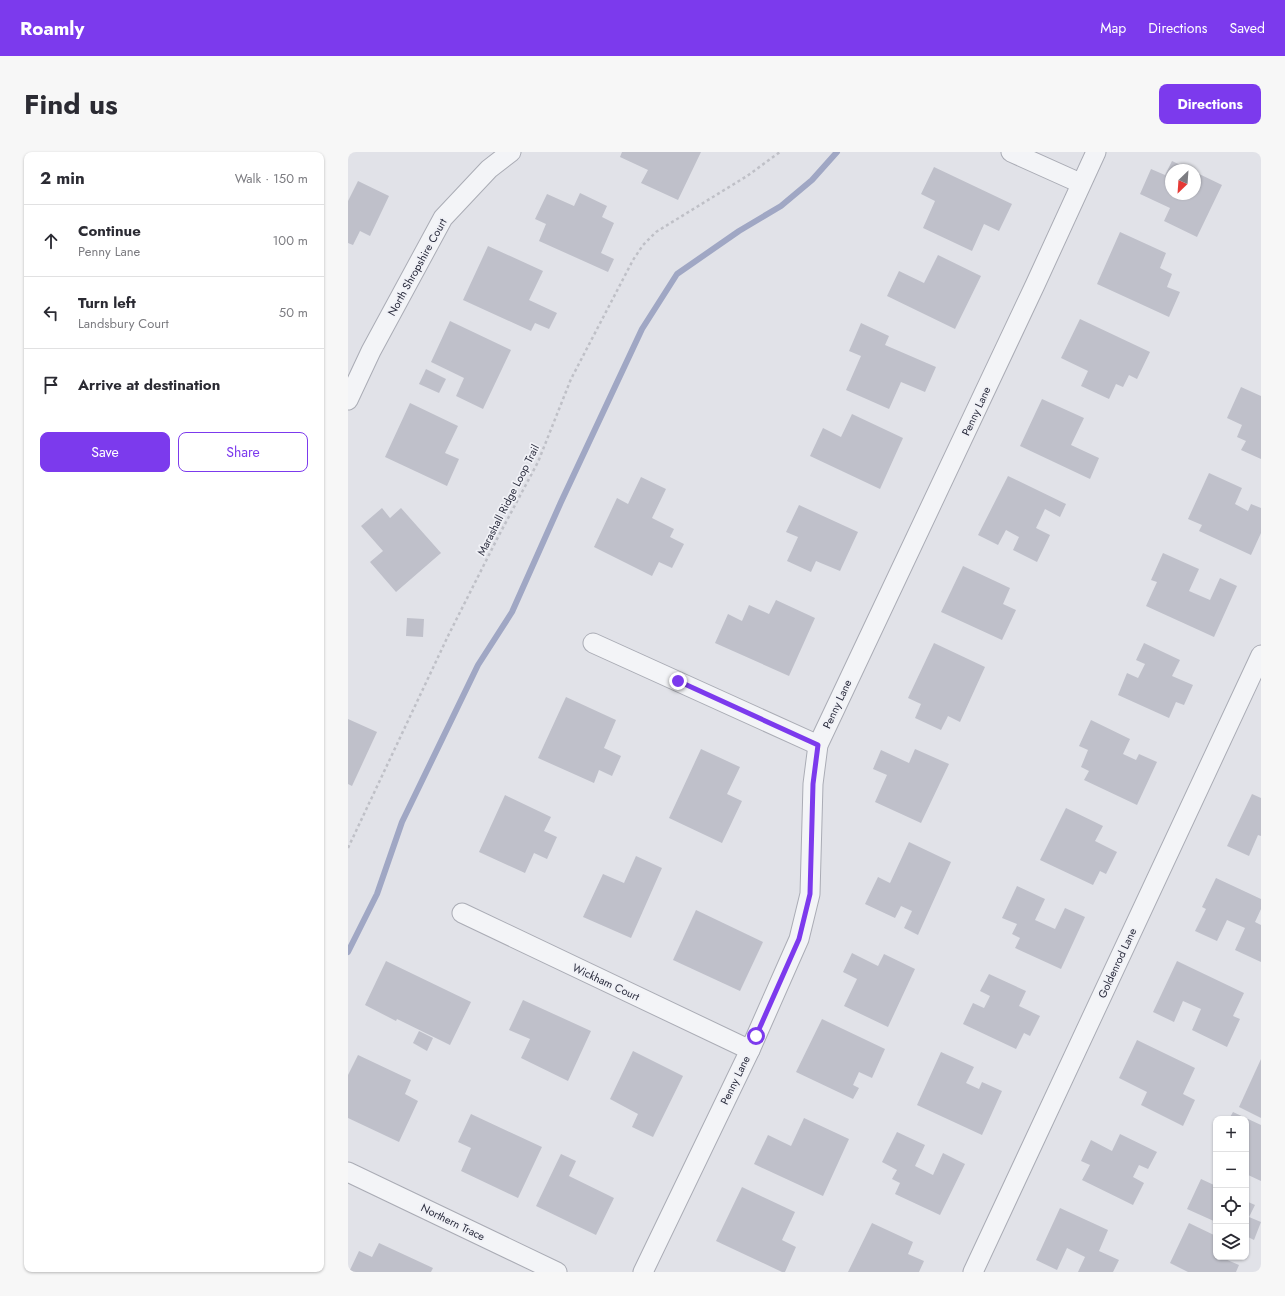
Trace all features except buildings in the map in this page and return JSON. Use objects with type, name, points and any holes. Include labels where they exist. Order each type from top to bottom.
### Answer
[{"type":"street","name":"North Shropshire Court","points":[[348,400],[371,351],[443,218],[489,169],[511,152]]},
{"type":"street","points":[[1011,152],[1080,183]]},
{"type":"street","name":"Penny Lane","points":[[643,1272],[750,1050],[799,939],[810,894],[813,784],[818,745],[1035,285],[1080,183],[1096,152]]},
{"type":"street","points":[[594,643],[818,745]]},
{"type":"street","name":"Goldenrod Lane","points":[[973,1272],[1261,655]]},
{"type":"street","name":"Wickham Court","points":[[462,913],[750,1050]]},
{"type":"street","name":"Northern Trace","points":[[348,1172],[557,1272]]},
{"type":"path","name":"Marashall Ridge Loop Trail","points":[[348,848],[448,636],[538,462],[571,379],[633,260],[643,245],[656,232],[747,176],[780,152]]},
{"type":"waterway","points":[[348,952],[377,894],[402,822],[478,665],[512,612],[561,502],[642,329],[677,274],[739,231],[781,206],[812,180],[837,152]]},
{"type":"route","points":[[678,681],[818,745],[813,784],[810,894],[799,939],[756,1036]]}]
